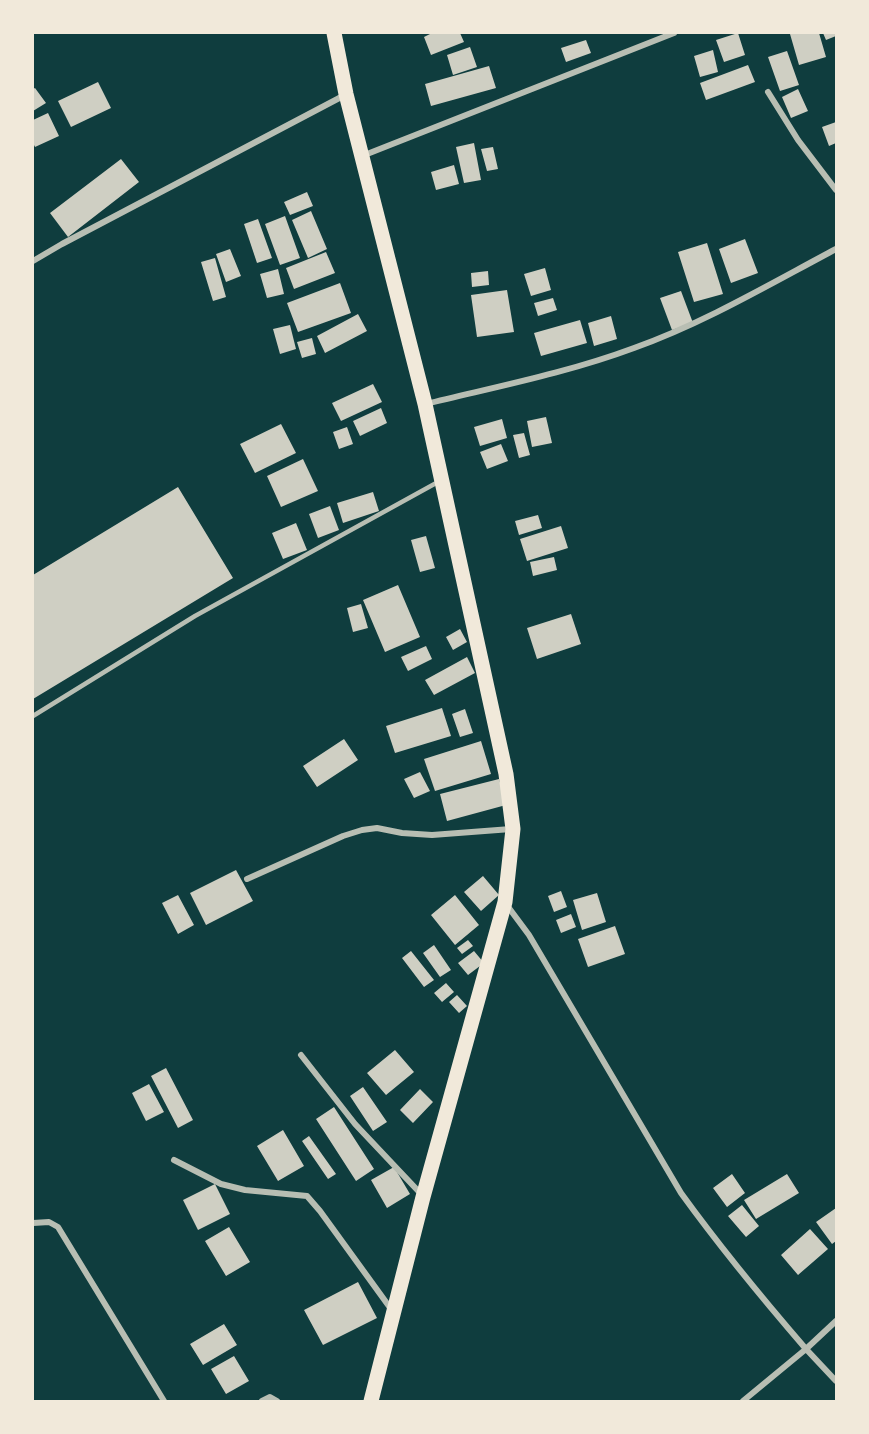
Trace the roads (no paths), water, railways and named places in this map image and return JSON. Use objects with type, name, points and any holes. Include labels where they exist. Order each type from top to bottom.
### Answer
[{"type":"main road","points":[[334,33],[346,94],[425,404],[506,774],[513,829],[505,902],[423,1197],[371,1401]]},
{"type":"street","points":[[362,156],[674,33]]},
{"type":"street","points":[[768,92],[798,140],[836,190]]},
{"type":"street","points":[[33,261],[346,94]]},
{"type":"street","points":[[425,404],[577,367],[635,348],[693,323],[836,249]]},
{"type":"street","points":[[247,879],[343,836],[362,830],[377,828],[402,833],[432,835],[513,829]]},
{"type":"street","points":[[505,902],[529,935],[681,1193],[750,1283],[836,1381]]},
{"type":"street","points":[[301,1055],[355,1124],[423,1197]]},
{"type":"street","points":[[174,1160],[221,1184],[244,1190],[307,1196],[394,1313]]},
{"type":"street","points":[[33,1223],[49,1222],[58,1227],[164,1401]]},
{"type":"street","points":[[743,1401],[836,1321]]},
{"type":"street","points":[[262,1401],[270,1397],[277,1401]]},
{"type":"lane","points":[[33,716],[195,616],[441,480]]}]
